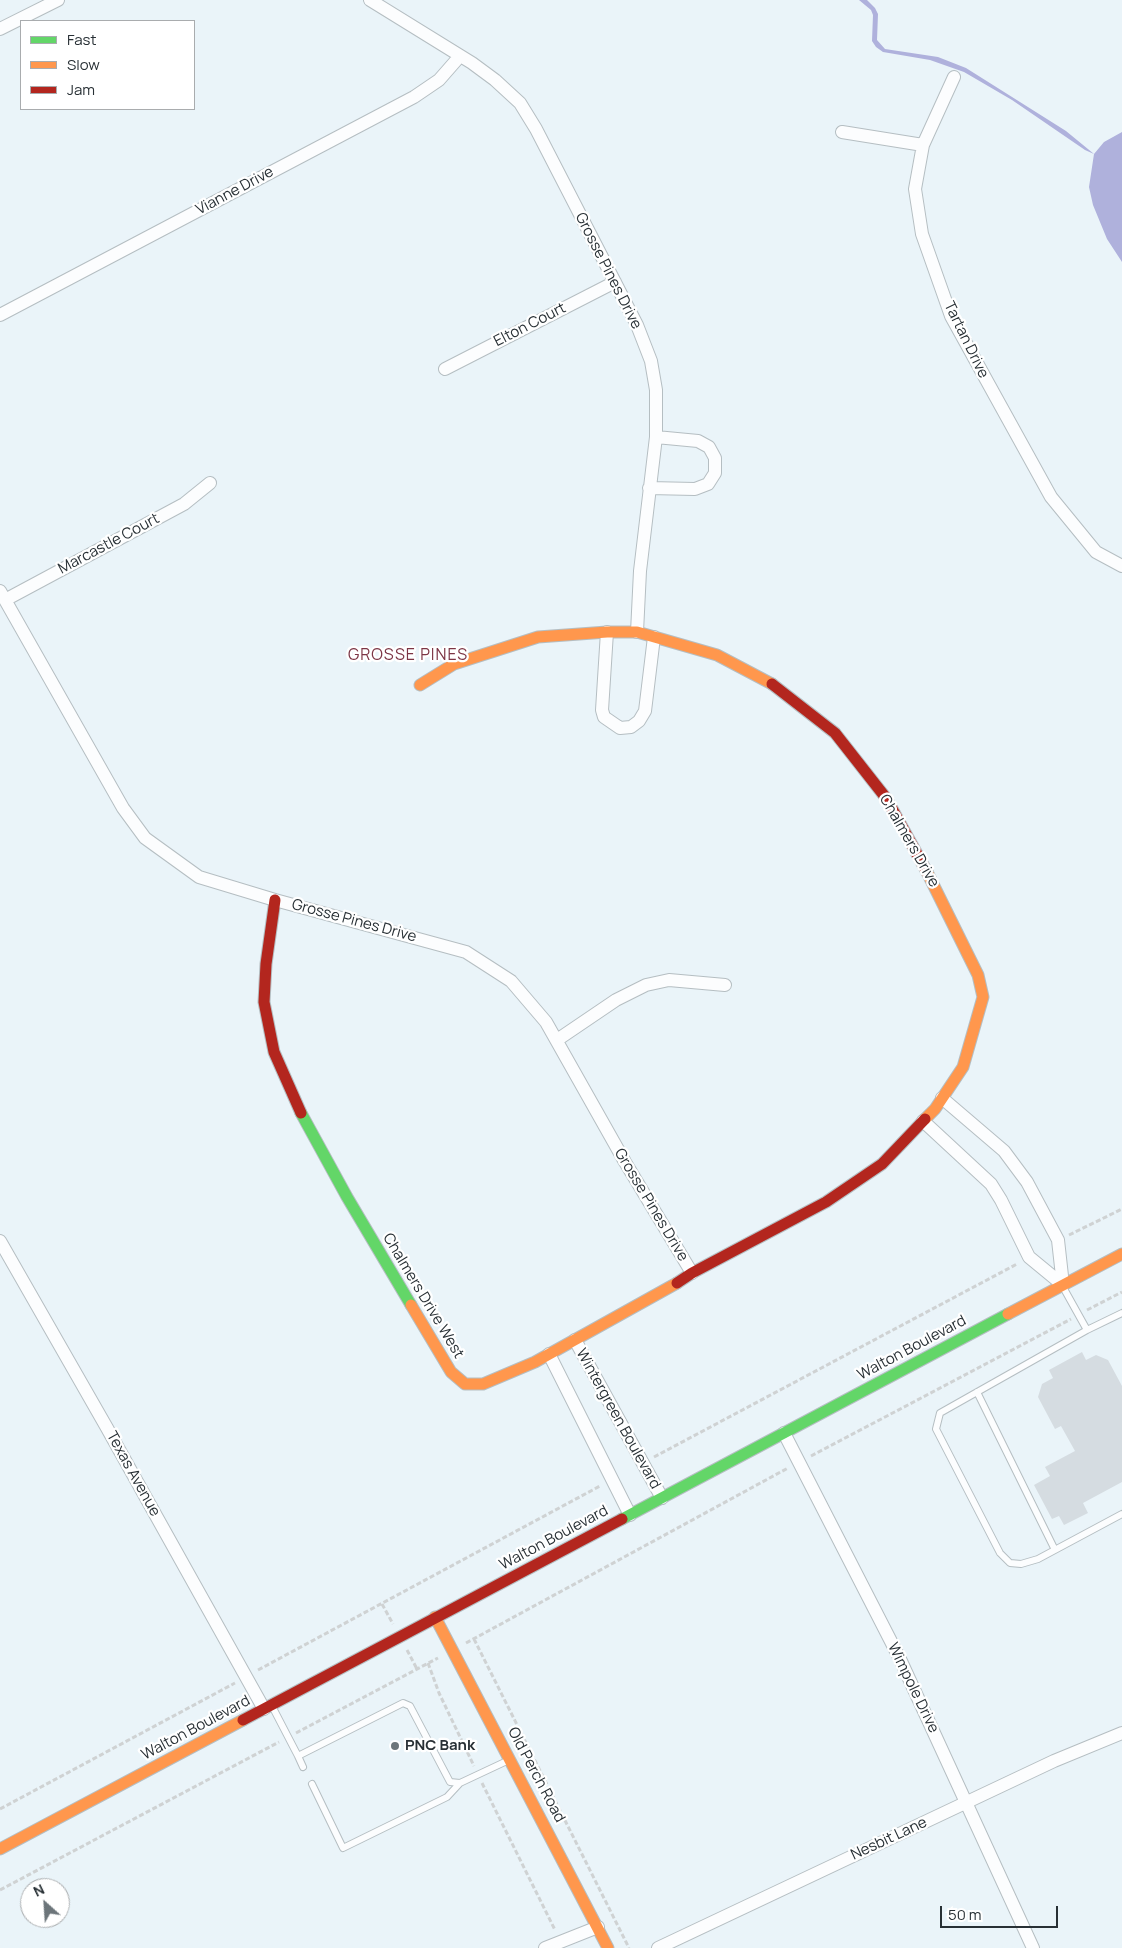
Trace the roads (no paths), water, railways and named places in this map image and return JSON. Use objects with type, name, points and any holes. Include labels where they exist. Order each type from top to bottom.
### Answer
[{"type":"street","points":[[0,29],[58,0]]},
{"type":"street","name":"Grosse Pines Drive","points":[[370,0],[495,80],[520,103],[536,129],[637,325],[651,361],[656,390],[656,437],[649,488],[636,632]]},
{"type":"street","name":"Vianne Drive","points":[[0,315],[414,96],[439,80],[460,56]]},
{"type":"street","name":"Tartan Drive","points":[[954,77],[923,145],[915,189],[922,234],[951,316],[1051,497],[1096,552],[1122,566]]},
{"type":"street","points":[[842,132],[923,145]]},
{"type":"street","name":"Elton Court","points":[[445,369],[615,282]]},
{"type":"street","points":[[649,488],[695,489],[708,484],[715,473],[715,458],[709,447],[698,441],[656,437]]},
{"type":"street","name":"Marcastle Court","points":[[2,596],[184,504],[210,483]]},
{"type":"street","name":"Grosse Pines Drive","points":[[2,596],[123,808],[145,838],[199,877],[466,952],[511,981],[546,1022],[625,1162],[692,1273]]},
{"type":"street","points":[[607,632],[602,710],[604,717],[620,728],[631,726],[639,721],[645,711],[654,637]]},
{"type":"street","name":"Chalmers Drive","points":[[420,685],[454,664],[538,637],[636,632],[717,655],[776,686],[835,733],[886,798],[944,904],[978,975],[984,998],[963,1067],[938,1104]]},
{"type":"street","name":"Chalmers Drive West","points":[[276,900],[266,964],[264,1002],[274,1052],[296,1104],[347,1197],[451,1372],[465,1384],[482,1384],[549,1354],[665,1292],[692,1273],[826,1202],[882,1164],[938,1104]]},
{"type":"street","points":[[557,1040],[616,1000],[646,985],[669,980],[725,985]]},
{"type":"street","points":[[938,1104],[1004,1151],[1027,1182],[1058,1240],[1063,1286]]},
{"type":"street","points":[[923,1121],[991,1184],[1029,1257],[1063,1286]]},
{"type":"street","name":"Texas Avenue","points":[[0,1241],[246,1677],[268,1707]]},
{"type":"street","name":"Walton Boulevard","points":[[0,1849],[1122,1254]]},
{"type":"street","name":"Wintergreen Boulevard","points":[[575,1340],[662,1498]]},
{"type":"street","name":"Wintergreen Boulevard","points":[[549,1354],[630,1515]]},
{"type":"street","name":"Wimpole Drive","points":[[784,1433],[900,1659],[968,1802],[1032,1948]]},
{"type":"street","name":"Old Perch Road","points":[[435,1617],[511,1759],[608,1948]]},
{"type":"street","name":"Nesbit Lane","points":[[658,1948],[1054,1761],[1122,1733]]},
{"type":"street","points":[[545,1948],[598,1927]]},
{"type":"lane","points":[[1063,1286],[1087,1330]]},
{"type":"lane","points":[[1122,1313],[1087,1330],[940,1413],[936,1429],[1000,1553],[1010,1563],[1021,1564],[1038,1559],[1122,1514]]},
{"type":"lane","points":[[978,1392],[1055,1550]]},
{"type":"lane","points":[[298,1756],[398,1705],[407,1704],[410,1706],[450,1782],[460,1783]]},
{"type":"lane","points":[[268,1707],[288,1737],[303,1767]]},
{"type":"lane","points":[[312,1784],[343,1848],[447,1797],[460,1783],[511,1759]]},
{"type":"water","points":[[859,0],[867,0],[875,8],[878,14],[877,40],[885,49],[938,57],[966,68],[1066,131],[1094,154],[1085,150],[1012,100],[964,72],[930,60],[883,52],[872,41],[873,15],[871,10]]},
{"type":"water","points":[[1122,132],[1122,262],[1107,239],[1093,205],[1089,187],[1094,154],[1104,142]]},
{"type":"place","name":"PNC Bank","points":[[395,1746]]},
{"type":"district","name":"GROSSE PINES","points":[[408,656]]}]
